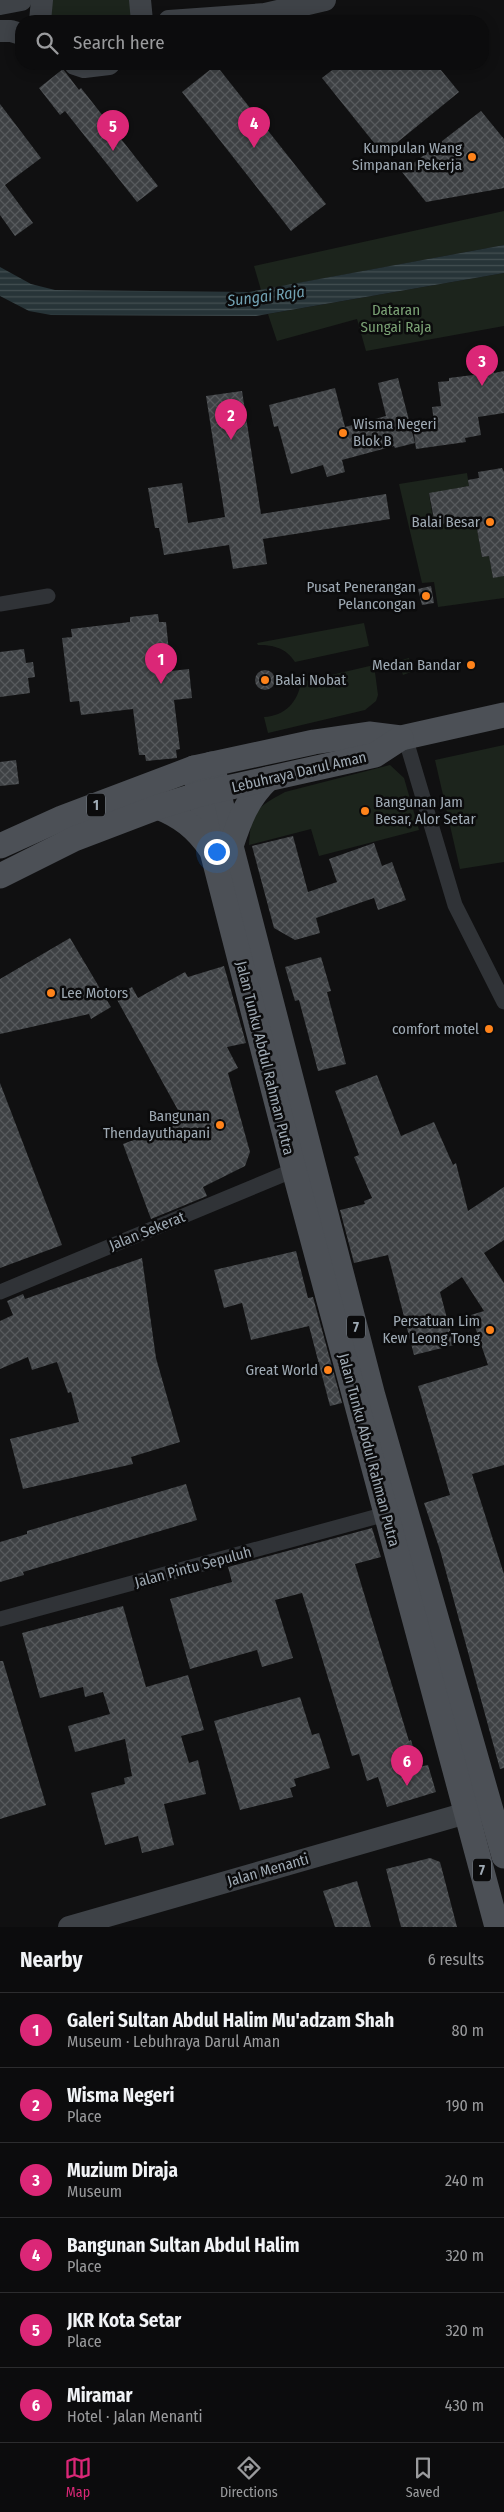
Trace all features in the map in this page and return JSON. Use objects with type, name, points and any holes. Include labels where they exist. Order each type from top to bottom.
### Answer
[{"type":"main road","name":"1","points":[[403,737],[504,715]]},
{"type":"main road","name":"Lebuhraya Darul Aman","points":[[0,846],[62,818],[203,766],[314,742],[369,734],[403,737]]},
{"type":"main road","name":"Lebuhraya Darul Aman","points":[[0,876],[74,839],[158,807],[209,792],[374,755],[403,737]]},
{"type":"main road","name":"Jalan Tunku Abdul Rahman Putra","points":[[203,766],[294,1170],[386,1514],[504,1856]]},
{"type":"main road","points":[[158,807],[183,819],[221,848],[254,792],[268,779]]},
{"type":"main road","name":"Jalan Tunku Abdul Rahman Putra","points":[[221,848],[487,1807],[497,1927]]},
{"type":"street","points":[[0,4],[21,0]]},
{"type":"street","points":[[41,15],[42,0]]},
{"type":"street","points":[[140,0],[141,15]]},
{"type":"street","points":[[251,15],[265,14],[325,0]]},
{"type":"street","points":[[0,31],[15,32]]},
{"type":"street","points":[[0,604],[48,596]]},
{"type":"street","points":[[403,737],[455,905],[504,1002]]},
{"type":"street","name":"Jalan Sekerat","points":[[0,1292],[294,1170]]},
{"type":"street","name":"Jalan Pintu Sepuluh","points":[[0,1619],[386,1514]]},
{"type":"street","name":"Jalan Menanti","points":[[69,1927],[487,1807]]},
{"type":"green space","points":[[50,0],[131,0],[132,15],[48,15]]},
{"type":"green space","name":"Dataran Sungai Raja","points":[[504,211],[504,245],[261,290],[254,266]]},
{"type":"green space","name":"Dataran Sungai Raja","points":[[504,273],[504,326],[366,351],[357,319],[277,341],[268,314]]},
{"type":"green space","points":[[467,473],[469,486],[429,494],[434,525],[475,518],[482,557],[489,556],[493,577],[504,576],[504,598],[438,607],[434,582],[422,583],[399,484]]},
{"type":"green space","points":[[364,623],[369,646],[295,662],[284,650],[258,645],[257,643]]},
{"type":"green space","points":[[409,658],[411,672],[403,675],[398,661]]},
{"type":"green space","points":[[374,665],[378,695],[376,701],[365,710],[268,733],[264,717],[278,714],[289,707],[297,696],[301,682]]},
{"type":"green space","points":[[504,745],[504,862],[460,869],[435,760]]},
{"type":"green space","points":[[390,765],[404,778],[419,830],[319,856],[311,829],[249,845],[253,818],[256,812],[267,802],[285,792]]},
{"type":"water","name":"Sungai Raja","points":[[504,245],[504,273],[256,316],[51,315],[29,311],[0,296],[0,267],[31,284],[55,290],[249,292]]},
{"type":"building","points":[[64,70],[79,90],[81,88],[158,186],[137,202],[65,111],[60,115],[39,88]]},
{"type":"building","points":[[210,70],[220,70],[326,204],[291,231],[182,92]]},
{"type":"building","points":[[332,70],[441,70],[459,92],[383,154],[322,78]]},
{"type":"building","points":[[0,104],[41,158],[5,185],[33,223],[15,236],[0,215]]},
{"type":"building","points":[[481,111],[504,139],[504,188],[426,202],[402,172]]},
{"type":"building","points":[[493,365],[494,373],[504,371],[504,413],[478,417],[481,435],[465,438],[466,442],[416,449],[414,433],[435,430],[432,407],[441,406],[438,382],[449,381],[449,378],[481,374],[480,367]]},
{"type":"building","name":"Wisma Negeri Blok B","points":[[398,378],[415,443],[395,448],[394,446],[342,460],[345,472],[327,477],[323,465],[291,474],[278,426],[274,427],[269,405],[335,388],[345,427],[386,416],[378,383]]},
{"type":"building","points":[[242,391],[261,514],[386,494],[390,519],[263,539],[267,564],[233,569],[229,545],[164,555],[159,528],[155,528],[148,488],[182,483],[188,523],[225,517],[206,396]]},
{"type":"building","name":"Balai Besar","points":[[502,468],[504,472],[504,576],[493,578],[489,556],[482,557],[475,518],[435,525],[429,493],[469,486],[468,480],[479,478],[478,472]]},
{"type":"building","name":"Pusat Penerangan Pelancongan","points":[[431,586],[434,603],[422,605],[418,589]]},
{"type":"building","points":[[158,614],[159,622],[166,622],[171,671],[189,669],[192,698],[174,700],[180,749],[176,750],[177,758],[146,761],[145,755],[139,755],[133,709],[81,715],[79,701],[70,702],[62,638],[72,637],[71,629],[130,622],[130,617]]},
{"type":"building","points":[[24,649],[26,663],[33,662],[35,677],[28,678],[30,693],[0,697],[0,652]]},
{"type":"building","name":"Balai Nobat","points":[[261,670],[269,670],[275,676],[275,684],[269,690],[261,690],[255,684],[255,676]]},
{"type":"building","points":[[16,760],[19,784],[0,786],[0,762]]},
{"type":"building","points":[[293,836],[308,892],[337,882],[329,859],[374,843],[382,866],[392,862],[406,900],[378,910],[374,898],[316,918],[320,933],[295,940],[274,928],[252,846]]},
{"type":"building","name":"Lee Motors","points":[[70,938],[111,1007],[91,1019],[89,1014],[0,1034],[0,979]]},
{"type":"building","points":[[321,957],[331,991],[327,992],[346,1064],[318,1071],[299,1000],[295,1001],[285,967]]},
{"type":"building","points":[[224,966],[246,1043],[227,1047],[238,1068],[228,1073],[250,1152],[245,1166],[203,1187],[207,1196],[151,1219],[123,1144],[184,1121],[115,996],[132,987],[138,998],[185,972],[188,977]]},
{"type":"building","points":[[377,1075],[401,1136],[434,1122],[453,1165],[456,1163],[468,1211],[504,1187],[504,1240],[484,1253],[504,1283],[504,1465],[472,1474],[504,1574],[504,1768],[500,1769],[440,1550],[424,1503],[450,1495],[418,1386],[488,1365],[471,1315],[484,1311],[462,1277],[440,1292],[454,1345],[414,1355],[388,1255],[354,1263],[340,1210],[365,1204],[364,1201],[372,1198],[354,1157],[359,1155],[335,1091]]},
{"type":"building","points":[[0,1083],[62,1245],[0,1268]]},
{"type":"building","points":[[296,1251],[308,1298],[313,1297],[342,1403],[330,1406],[309,1326],[251,1340],[242,1303],[224,1308],[214,1270]]},
{"type":"building","points":[[142,1258],[156,1358],[180,1442],[131,1457],[133,1464],[23,1489],[10,1439],[79,1422],[71,1392],[68,1393],[57,1362],[32,1370],[28,1357],[0,1369],[0,1321],[13,1315],[7,1301],[23,1294],[25,1299]]},
{"type":"building","points":[[186,1484],[197,1520],[23,1572],[24,1575],[0,1582],[0,1542],[27,1534],[27,1531]]},
{"type":"building","points":[[372,1528],[381,1557],[355,1564],[409,1741],[411,1740],[419,1767],[428,1765],[436,1792],[387,1807],[378,1777],[367,1781],[359,1754],[352,1756],[302,1593],[275,1600],[293,1658],[262,1667],[257,1650],[190,1669],[170,1599],[232,1582],[228,1567]]},
{"type":"building","points":[[123,1606],[146,1687],[188,1675],[204,1730],[181,1736],[189,1763],[198,1760],[206,1794],[164,1804],[174,1845],[142,1853],[138,1836],[105,1845],[91,1793],[125,1784],[124,1778],[132,1776],[125,1739],[75,1752],[68,1726],[110,1714],[103,1692],[85,1697],[83,1687],[40,1698],[22,1633]]},
{"type":"building","points":[[0,1661],[3,1661],[46,1805],[0,1819]]},
{"type":"building","points":[[300,1697],[312,1735],[319,1733],[330,1768],[294,1779],[296,1786],[290,1788],[293,1797],[240,1810],[214,1721]]},
{"type":"building","points":[[430,1858],[440,1862],[457,1927],[401,1927],[386,1869]]},
{"type":"building","points":[[357,1881],[371,1927],[335,1927],[323,1891]]},
{"type":"place","name":"Bangunan Sultan Abdul Halim","points":[[254,148]]},
{"type":"place","name":"JKR Kota Setar","points":[[113,151]]},
{"type":"place","name":"Kumpulan Wang Simpanan Pekerja","points":[[472,157]]},
{"type":"place","name":"Muzium Diraja","points":[[482,386]]},
{"type":"place","name":"Wisma Negeri Blok B","points":[[343,433]]},
{"type":"place","name":"Wisma Negeri","points":[[231,440]]},
{"type":"place","name":"Balai Besar","points":[[490,522]]},
{"type":"place","name":"Pusat Penerangan Pelancongan","points":[[426,596]]},
{"type":"place","name":"Medan Bandar","points":[[471,665]]},
{"type":"place","name":"Balai Nobat","points":[[265,680]]},
{"type":"place","name":"Galeri Sultan Abdul Halim Mu'adzam Shah","points":[[161,684]]},
{"type":"place","name":"Bangunan Jam Besar, Alor Setar","points":[[365,811]]},
{"type":"place","name":"Lee Motors","points":[[51,993]]},
{"type":"place","name":"comfort motel","points":[[489,1029]]},
{"type":"place","name":"Bangunan Thendayuthapani","points":[[220,1125]]},
{"type":"place","name":"Persatuan Lim Kew Leong Tong","points":[[490,1330]]},
{"type":"place","name":"Great World","points":[[328,1370]]},
{"type":"place","name":"Miramar","points":[[407,1786]]}]
